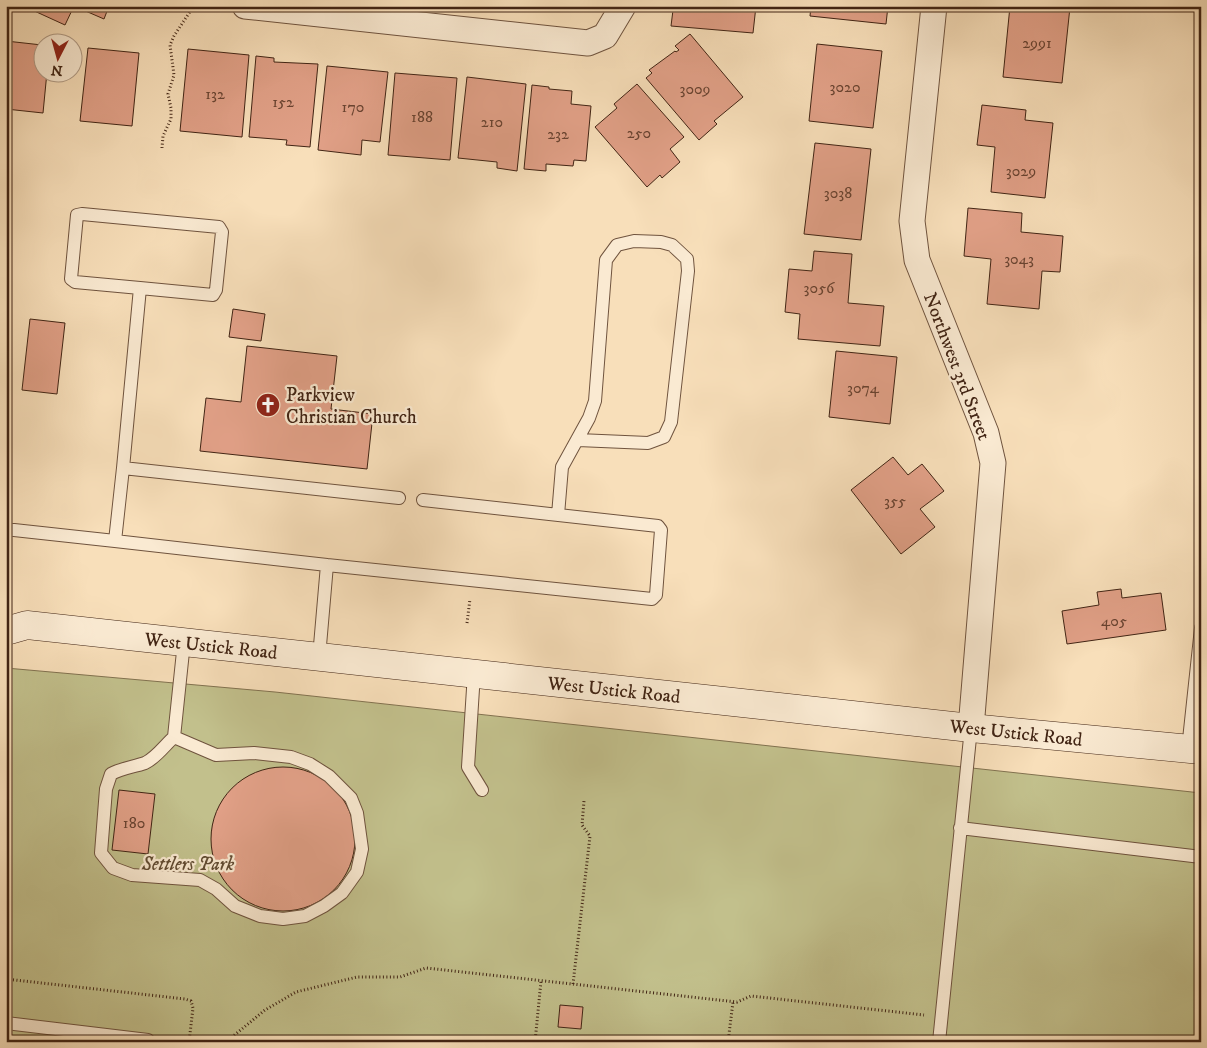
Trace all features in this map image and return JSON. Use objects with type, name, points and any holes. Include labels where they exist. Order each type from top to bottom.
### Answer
[{"type":"main road","name":"West Ustick Road","points":[[13,623],[971,728],[1195,749]]},
{"type":"street","points":[[245,6],[588,43],[605,36],[624,6]]},
{"type":"street","name":"Northwest 3rd Street","points":[[934,6],[912,221],[917,260],[986,432],[992,463],[971,728]]},
{"type":"lane","points":[[78,215],[219,227],[222,232],[214,295],[140,288],[75,282],[71,279],[78,215]]},
{"type":"lane","points":[[558,515],[562,467],[589,418],[595,401],[606,260],[617,245],[634,241],[661,242],[672,245],[687,259],[688,271],[671,422],[668,429],[664,437],[648,443],[578,440]]},
{"type":"lane","points":[[116,541],[140,288]]},
{"type":"lane","points":[[123,468],[399,498]]},
{"type":"lane","points":[[6,530],[652,599],[656,595],[661,530],[658,526],[424,500]]},
{"type":"lane","points":[[319,657],[327,565]]},
{"type":"lane","points":[[1195,749],[1201,628]]},
{"type":"lane","points":[[174,737],[216,755],[254,753],[291,757],[310,764],[334,781],[351,798],[358,813],[362,850],[357,872],[342,893],[324,906],[304,916],[283,919],[260,916],[235,906],[216,889],[200,880],[132,875],[113,868],[101,853],[106,789],[111,774],[122,768],[145,762],[174,737],[184,642]]},
{"type":"lane","points":[[474,673],[468,767],[482,790]]},
{"type":"lane","points":[[939,1042],[971,728]]},
{"type":"lane","points":[[960,828],[1201,857]]},
{"type":"lane","points":[[6,1023],[148,1040],[148,1042]]},
{"type":"path","points":[[162,148],[163,136],[171,119],[168,94],[174,75],[170,45],[191,10],[196,6]]},
{"type":"path","points":[[467,623],[471,592]]},
{"type":"path","points":[[573,984],[590,836],[582,825],[584,801]]},
{"type":"path","points":[[226,1042],[265,1010],[296,992],[357,977],[400,977],[426,968],[733,1002],[751,996],[942,1017]]},
{"type":"path","points":[[6,979],[185,999],[190,1002],[193,1008],[189,1042]]},
{"type":"path","points":[[535,1042],[541,981]]},
{"type":"path","points":[[728,1042],[733,1002]]},
{"type":"green space","name":"Settlers Park","points":[[6,668],[275,692],[1201,793],[1201,1042],[6,1042]]},
{"type":"building","points":[[31,6],[74,6],[65,25],[30,9]]},
{"type":"building","points":[[74,6],[109,6],[104,19]]},
{"type":"building","points":[[686,6],[756,6],[753,33],[671,26],[673,10],[686,11]]},
{"type":"building","points":[[811,6],[888,6],[886,24],[810,16]]},
{"type":"building","points":[[1010,6],[1070,7],[1062,83],[1003,77]]},
{"type":"building","points":[[690,34],[743,97],[714,121],[717,124],[699,140],[646,78],[652,73],[649,70],[679,50],[675,46]]},
{"type":"building","points":[[6,41],[32,44],[32,82],[46,82],[43,113],[6,109]]},
{"type":"building","points":[[817,44],[882,51],[873,128],[809,121]]},
{"type":"building","points":[[88,48],[139,53],[132,126],[80,121]]},
{"type":"building","points":[[188,49],[249,55],[242,137],[180,131]]},
{"type":"building","points":[[256,56],[274,58],[274,62],[318,64],[310,147],[286,145],[287,140],[249,137]]},
{"type":"building","points":[[327,66],[388,72],[380,142],[362,140],[361,155],[318,150]]},
{"type":"building","points":[[395,73],[457,78],[450,160],[388,155]]},
{"type":"building","points":[[467,77],[526,84],[517,171],[497,168],[497,162],[458,158]]},
{"type":"building","points":[[637,84],[684,137],[670,149],[680,162],[662,178],[660,175],[647,187],[595,127],[617,108],[614,104]]},
{"type":"building","points":[[532,85],[572,91],[571,104],[591,106],[586,161],[574,160],[573,166],[546,164],[546,171],[524,169]]},
{"type":"building","points":[[982,105],[1026,110],[1025,120],[1053,123],[1045,198],[991,192],[995,147],[977,145]]},
{"type":"building","points":[[815,143],[871,149],[861,240],[804,234]]},
{"type":"building","points":[[968,208],[1022,213],[1021,232],[1063,236],[1060,272],[1042,271],[1039,309],[987,304],[991,259],[964,256]]},
{"type":"building","points":[[814,251],[852,254],[848,303],[884,306],[880,346],[798,339],[800,314],[785,312],[789,269],[812,271]]},
{"type":"building","points":[[233,309],[265,314],[261,341],[229,337]]},
{"type":"building","points":[[30,319],[65,323],[57,394],[22,390]]},
{"type":"building","name":"Parkview Christian Church","points":[[247,346],[337,356],[331,409],[373,414],[367,469],[200,451],[206,398],[241,402]]},
{"type":"building","points":[[836,351],[897,357],[890,424],[829,417]]},
{"type":"building","points":[[893,457],[908,475],[922,464],[944,491],[920,509],[935,527],[901,554],[851,490]]},
{"type":"building","points":[[1121,589],[1122,598],[1161,593],[1166,630],[1067,644],[1062,611],[1099,605],[1097,592]]},
{"type":"building","points":[[283,767],[310,773],[323,779],[334,788],[343,799],[349,812],[355,839],[349,866],[343,879],[334,890],[323,899],[310,905],[283,911],[256,905],[243,899],[232,890],[223,879],[217,866],[211,839],[217,812],[223,799],[232,788],[243,779],[256,773]]},
{"type":"building","points":[[119,790],[155,794],[148,854],[112,850]]},
{"type":"building","points":[[560,1005],[583,1007],[581,1029],[558,1027]]},
{"type":"place","name":"Parkview Christian Church","points":[[268,405]]}]
